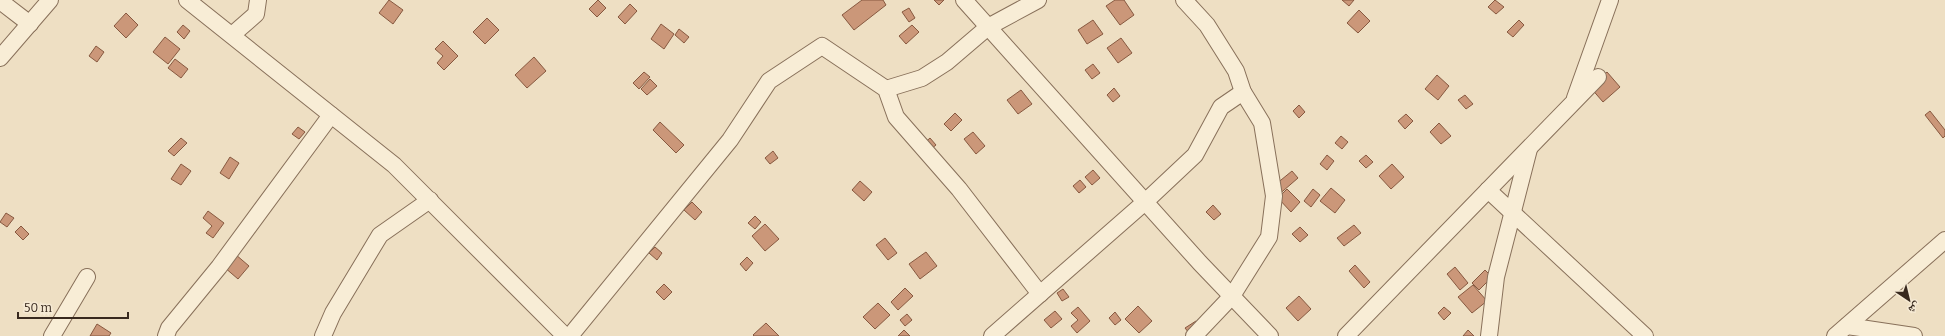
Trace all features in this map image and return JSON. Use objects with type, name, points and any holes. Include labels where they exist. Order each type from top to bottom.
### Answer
[{"type":"street","points":[[0,0],[30,24]]},
{"type":"street","points":[[0,58],[50,0]]},
{"type":"street","points":[[187,0],[394,165],[565,336]]},
{"type":"street","points":[[232,35],[256,14],[258,0]]},
{"type":"street","points":[[964,0],[1145,202],[1270,336]]},
{"type":"street","points":[[886,89],[922,78],[947,62],[988,27],[1038,0]]},
{"type":"street","points":[[1184,0],[1207,26],[1236,71],[1243,92],[1262,124],[1274,196],[1269,237],[1232,296],[1194,336]]},
{"type":"street","points":[[1573,103],[1610,0]]},
{"type":"street","points":[[570,336],[730,140],[769,81],[822,46],[886,89],[896,117],[959,189],[1040,294]]},
{"type":"street","points":[[1346,336],[1598,77]]},
{"type":"street","points":[[992,336],[1145,202],[1195,155],[1221,107],[1243,92]]},
{"type":"street","points":[[166,336],[169,328],[219,267],[331,115]]},
{"type":"street","points":[[1489,336],[1496,277],[1529,148]]},
{"type":"street","points":[[1488,190],[1642,335]]},
{"type":"street","points":[[323,336],[333,313],[380,235],[430,200]]},
{"type":"street","points":[[1841,331],[1945,240]]},
{"type":"street","points":[[52,336],[87,277]]},
{"type":"street","points":[[1841,331],[1914,336]]},
{"type":"building","points":[[389,0],[403,10],[393,24],[379,13]]},
{"type":"building","points":[[598,0],[606,8],[597,17],[589,9]]},
{"type":"building","points":[[862,0],[883,0],[886,5],[854,30],[842,15]]},
{"type":"building","points":[[934,0],[944,0],[939,5]]},
{"type":"building","points":[[1115,0],[1124,0],[1134,15],[1120,25],[1106,6]]},
{"type":"building","points":[[1342,0],[1354,0],[1349,6]]},
{"type":"building","points":[[1495,0],[1504,7],[1496,14],[1488,7]]},
{"type":"building","points":[[630,4],[637,11],[625,24],[618,17]]},
{"type":"building","points":[[909,8],[915,18],[909,22],[902,12]]},
{"type":"building","points":[[1359,10],[1370,21],[1358,33],[1347,23]]},
{"type":"building","points":[[126,13],[138,25],[126,38],[114,26]]},
{"type":"building","points":[[487,18],[499,30],[485,44],[473,32]]},
{"type":"building","points":[[1093,20],[1103,34],[1087,44],[1078,30]]},
{"type":"building","points":[[1519,20],[1524,25],[1513,37],[1507,32]]},
{"type":"building","points":[[661,24],[674,34],[664,49],[651,39]]},
{"type":"building","points":[[183,25],[190,31],[184,39],[177,32]]},
{"type":"building","points":[[912,25],[919,32],[906,44],[899,36]]},
{"type":"building","points":[[679,29],[689,37],[684,43],[675,35]]},
{"type":"building","points":[[165,37],[180,49],[168,64],[153,52]]},
{"type":"building","points":[[1121,38],[1132,53],[1118,63],[1107,48]]},
{"type":"building","points":[[443,41],[458,56],[444,70],[437,63],[443,56],[435,49]]},
{"type":"building","points":[[96,46],[104,52],[97,62],[89,56]]},
{"type":"building","points":[[534,57],[546,71],[527,88],[515,75]]},
{"type":"building","points":[[175,59],[188,69],[181,78],[168,68]]},
{"type":"building","points":[[1093,64],[1100,73],[1092,79],[1085,70]]},
{"type":"building","points":[[644,72],[650,77],[639,89],[633,83]]},
{"type":"building","points":[[1607,72],[1620,87],[1603,102],[1590,87]]},
{"type":"building","points":[[1437,75],[1449,86],[1438,100],[1425,89]]},
{"type":"building","points":[[650,79],[657,86],[647,95],[641,89]]},
{"type":"building","points":[[1114,88],[1120,96],[1113,102],[1107,95]]},
{"type":"building","points":[[1021,90],[1032,104],[1018,114],[1007,100]]},
{"type":"building","points":[[1465,95],[1473,104],[1466,109],[1458,100]]},
{"type":"building","points":[[1299,105],[1305,112],[1299,118],[1293,111]]},
{"type":"building","points":[[1930,111],[1945,130],[1945,136],[1943,138],[1925,115]]},
{"type":"building","points":[[955,113],[962,120],[951,131],[944,124]]},
{"type":"building","points":[[1406,114],[1413,121],[1405,129],[1398,121]]},
{"type":"building","points":[[660,122],[684,145],[676,153],[653,130]]},
{"type":"building","points":[[1439,123],[1451,136],[1441,144],[1430,132]]},
{"type":"building","points":[[298,127],[305,132],[299,139],[292,134]]},
{"type":"building","points":[[973,132],[985,146],[976,154],[964,139]]},
{"type":"building","points":[[1341,136],[1348,142],[1342,149],[1335,143]]},
{"type":"building","points":[[181,138],[187,143],[174,156],[168,151]]},
{"type":"building","points":[[930,138],[936,145],[926,153],[920,147]]},
{"type":"building","points":[[773,151],[778,158],[770,164],[765,158]]},
{"type":"building","points":[[1327,155],[1334,161],[1327,170],[1320,164]]},
{"type":"building","points":[[1366,155],[1373,162],[1366,168],[1359,161]]},
{"type":"building","points":[[230,157],[239,163],[229,179],[220,173]]},
{"type":"building","points":[[181,164],[191,171],[181,185],[171,179]]},
{"type":"building","points":[[1392,164],[1404,177],[1391,189],[1379,176]]},
{"type":"building","points":[[1093,170],[1100,178],[1092,185],[1085,177]]},
{"type":"building","points":[[1292,171],[1298,178],[1276,197],[1270,189]]},
{"type":"building","points":[[1080,180],[1086,187],[1079,193],[1073,186]]},
{"type":"building","points":[[860,181],[872,192],[864,201],[852,190]]},
{"type":"building","points":[[1331,188],[1345,200],[1335,213],[1320,201]]},
{"type":"building","points":[[1287,189],[1300,202],[1291,212],[1278,198]]},
{"type":"building","points":[[1313,189],[1320,195],[1311,207],[1304,201]]},
{"type":"building","points":[[692,202],[702,212],[695,220],[684,210]]},
{"type":"building","points":[[1213,205],[1221,214],[1214,220],[1206,212]]},
{"type":"building","points":[[208,211],[224,223],[213,238],[206,233],[212,226],[203,218]]},
{"type":"building","points":[[6,213],[14,218],[7,227],[0,222]]},
{"type":"building","points":[[755,216],[761,222],[755,229],[748,223]]},
{"type":"building","points":[[765,224],[779,239],[765,251],[752,236]]},
{"type":"building","points":[[1354,225],[1361,233],[1344,246],[1337,238]]},
{"type":"building","points":[[21,226],[29,234],[23,240],[15,232]]},
{"type":"building","points":[[1300,227],[1308,235],[1300,242],[1292,234]]},
{"type":"building","points":[[885,238],[897,253],[888,260],[876,245]]},
{"type":"building","points":[[655,247],[662,253],[657,260],[649,253]]},
{"type":"building","points":[[926,252],[937,266],[920,279],[909,264]]},
{"type":"building","points":[[235,254],[249,266],[238,279],[224,267]]},
{"type":"building","points":[[747,257],[753,263],[746,271],[740,264]]},
{"type":"building","points":[[1355,265],[1370,282],[1364,288],[1349,271]]},
{"type":"building","points":[[1455,267],[1468,283],[1460,290],[1447,274]]},
{"type":"building","points":[[1485,270],[1492,277],[1479,290],[1472,283]]},
{"type":"building","points":[[664,284],[672,292],[664,300],[656,292]]},
{"type":"building","points":[[1473,285],[1487,301],[1472,313],[1458,297]]},
{"type":"building","points":[[905,288],[913,296],[898,310],[891,302]]},
{"type":"building","points":[[1063,289],[1069,297],[1062,301],[1057,293]]},
{"type":"building","points":[[1299,296],[1311,309],[1298,321],[1286,308]]},
{"type":"building","points":[[878,303],[890,315],[875,329],[863,317]]},
{"type":"building","points":[[1138,306],[1152,321],[1139,333],[1125,319]]},
{"type":"building","points":[[1078,307],[1090,321],[1077,333],[1071,326],[1078,320],[1071,313]]},
{"type":"building","points":[[1444,307],[1451,313],[1444,320],[1438,313]]},
{"type":"building","points":[[1055,311],[1062,319],[1051,328],[1044,320]]},
{"type":"building","points":[[1115,312],[1121,320],[1115,325],[1109,318]]},
{"type":"building","points":[[907,314],[912,320],[905,326],[900,320]]},
{"type":"building","points":[[1196,321],[1200,326],[1189,333],[1185,328]]},
{"type":"building","points":[[766,323],[779,336],[753,335]]},
{"type":"building","points":[[97,324],[111,333],[109,336],[90,336]]},
{"type":"building","points":[[904,330],[910,336],[898,336]]},
{"type":"building","points":[[1468,330],[1474,336],[1463,336]]}]
